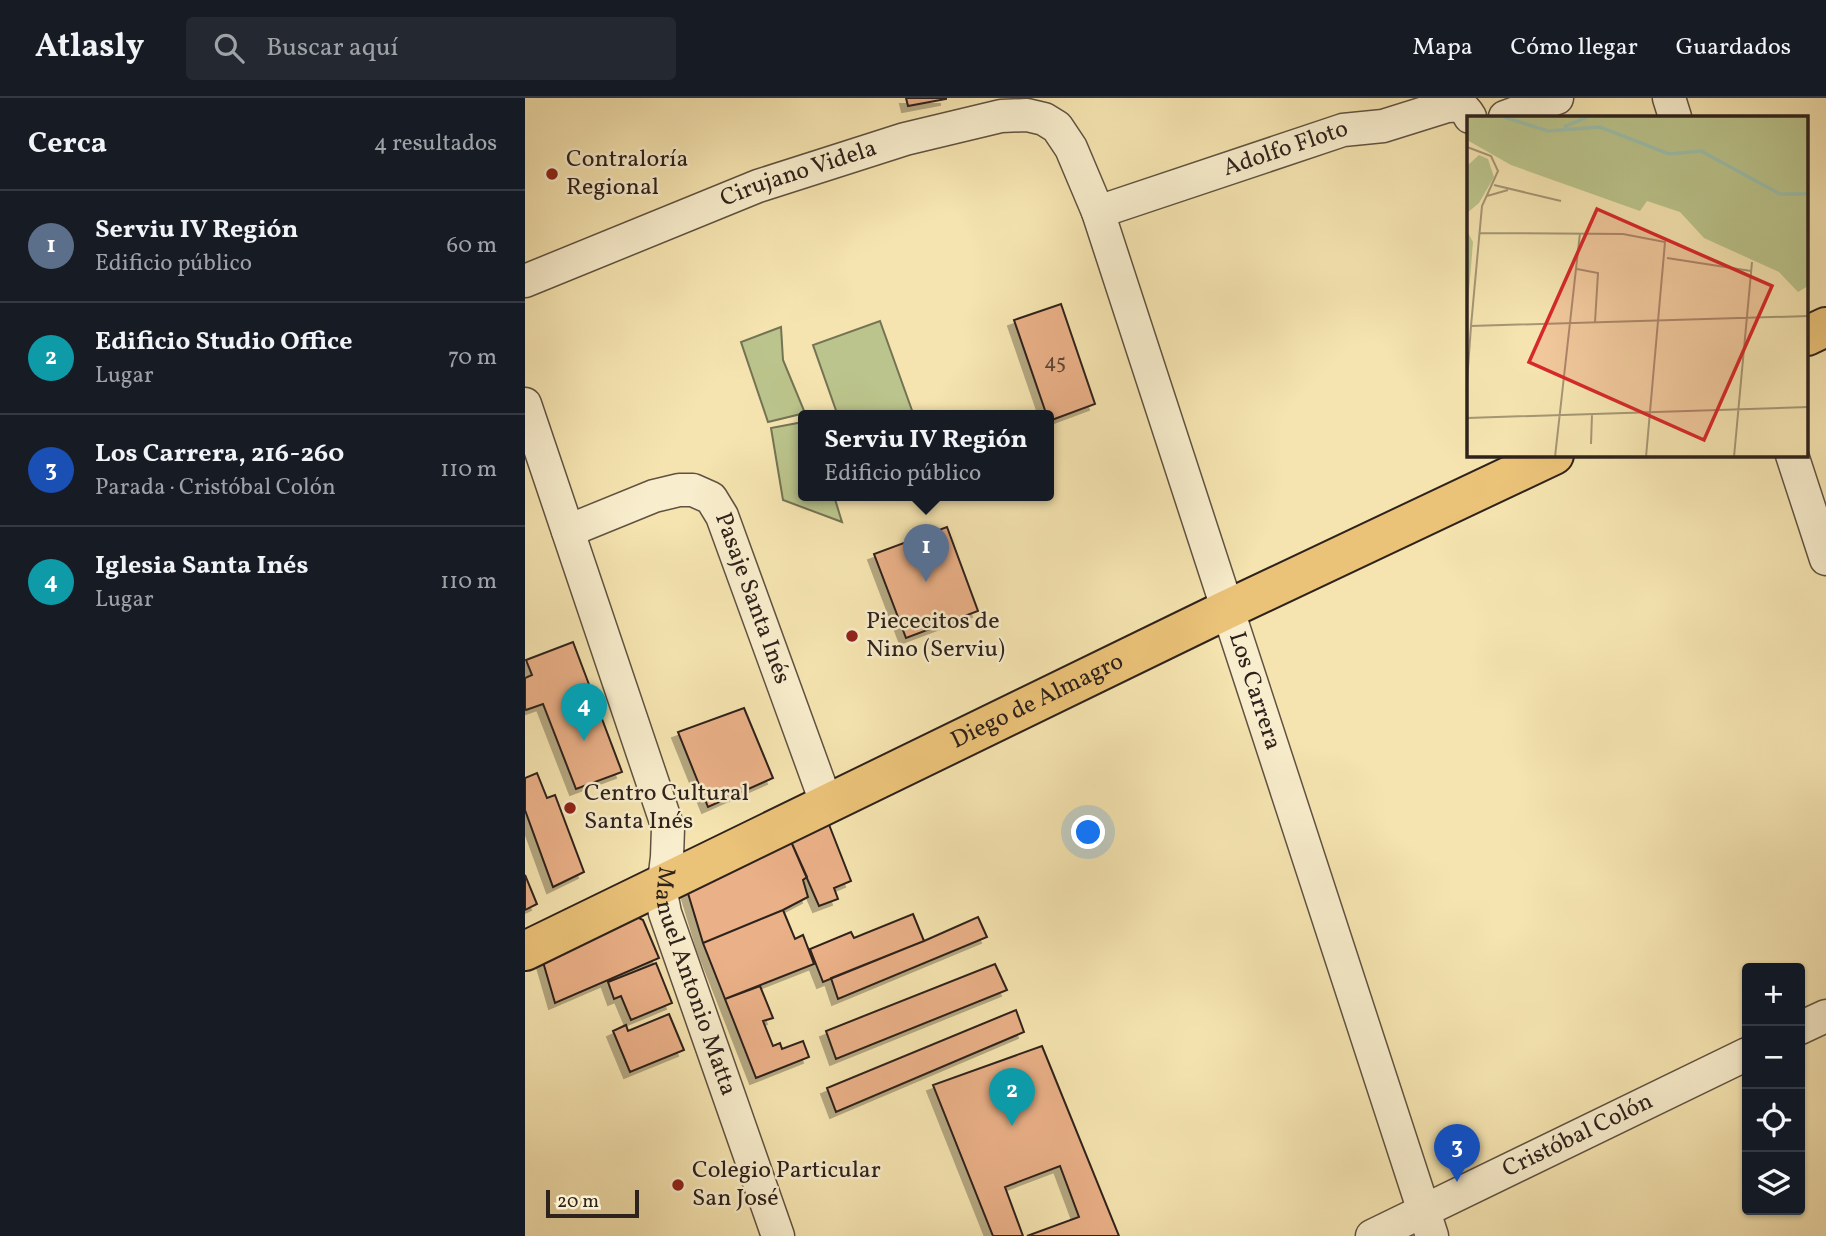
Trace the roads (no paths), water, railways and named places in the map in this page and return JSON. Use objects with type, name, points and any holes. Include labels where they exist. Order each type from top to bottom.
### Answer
[{"type":"main road","points":[[1808,336],[1826,327]]},
{"type":"main road","name":"Diego de Almagro","points":[[525,951],[1228,609],[1551,457]]},
{"type":"street","points":[[1508,116],[1557,98]]},
{"type":"street","points":[[1669,98],[1675,116]]},
{"type":"street","name":"Adolfo Floto","points":[[1098,212],[1343,130],[1383,126],[1447,106],[1457,105],[1466,110],[1469,116]]},
{"type":"street","name":"Cirujano Videla","points":[[525,281],[758,186],[905,139],[1001,116],[1027,115],[1044,119],[1057,127],[1071,148]]},
{"type":"street","name":"Los Carrera","points":[[1071,148],[1098,212],[1428,1223]]},
{"type":"street","name":"Manuel Antonio Matta","points":[[525,404],[667,828],[663,906],[778,1236]]},
{"type":"street","points":[[1792,457],[1826,559]]},
{"type":"street","name":"Pasaje Santa Inés","points":[[568,531],[654,496],[679,490],[693,490],[711,498],[722,516],[827,805]]},
{"type":"street","points":[[1804,1026],[1826,1016]]},
{"type":"street","name":"Cristóbal Colón","points":[[1372,1236],[1428,1223],[1742,1057]]},
{"type":"place","name":"Contraloría Regional","points":[[552,174]]},
{"type":"place","name":"Serviu IV Región","points":[[926,582]]},
{"type":"place","name":"Piececitos de Nino (Serviu)","points":[[852,636]]},
{"type":"place","name":"Iglesia Santa Inés","points":[[584,741]]},
{"type":"place","name":"Centro Cultural Santa Inés","points":[[570,808]]},
{"type":"place","name":"Edificio Studio Office","points":[[1012,1126]]},
{"type":"place","name":"Los Carrera, 216-260","points":[[1457,1182]]},
{"type":"place","name":"Colegio Particular San José","points":[[678,1185]]}]
